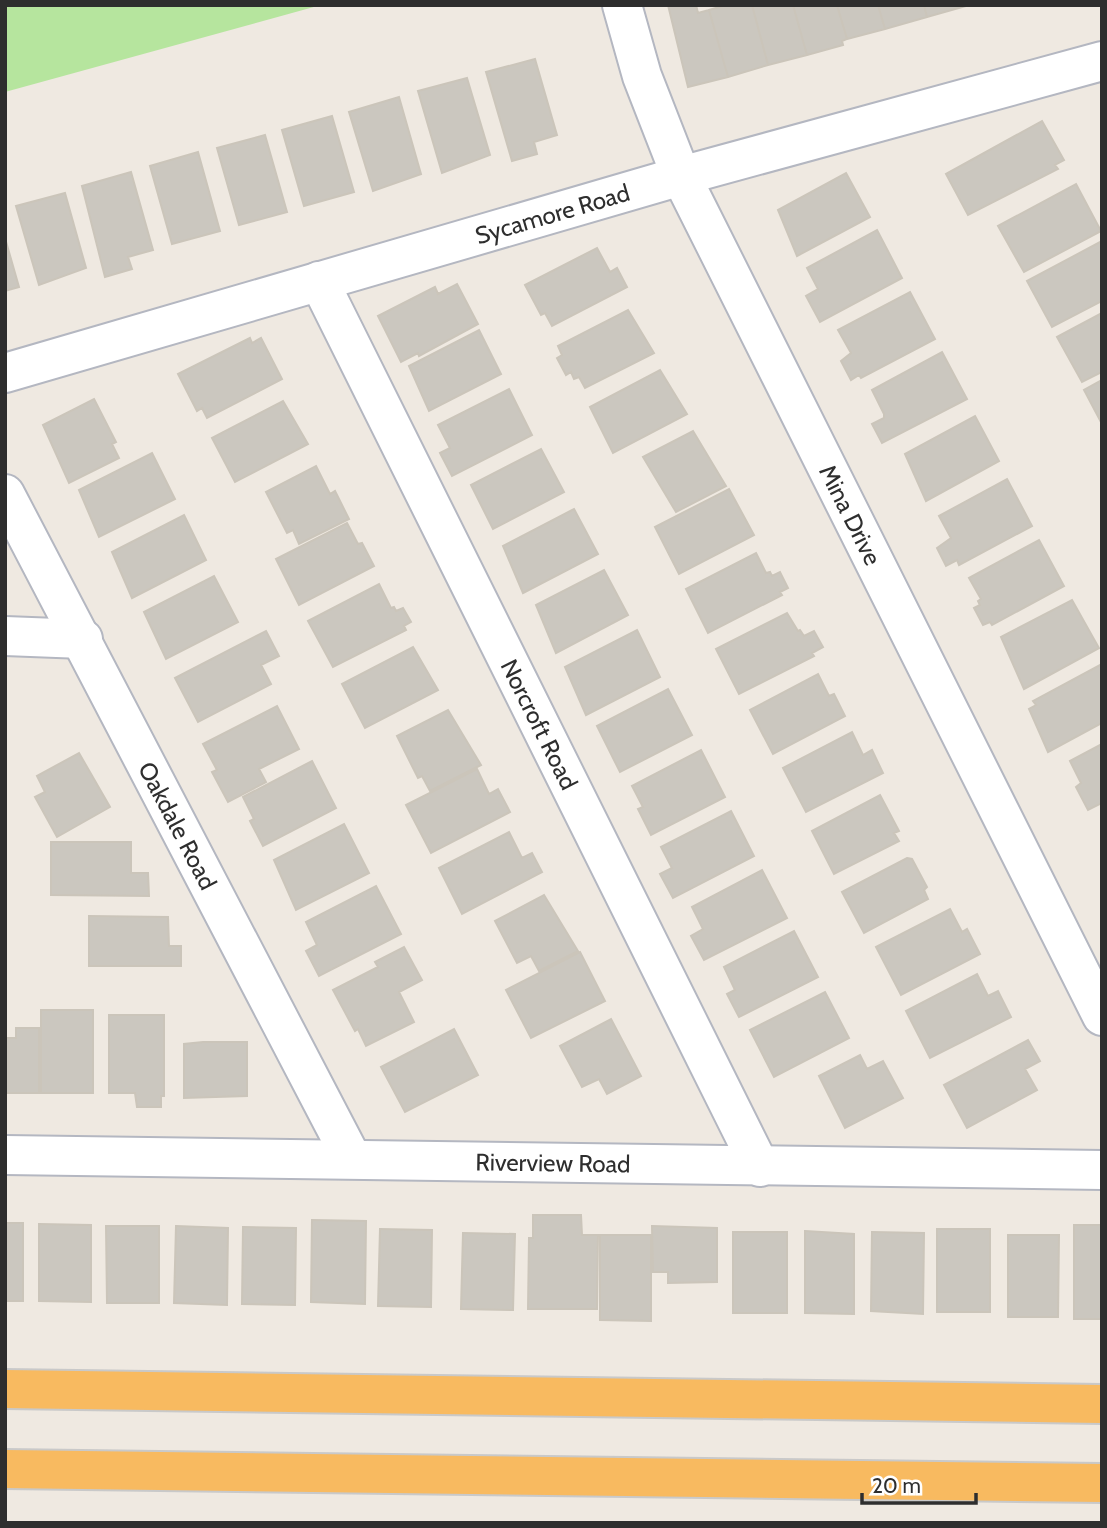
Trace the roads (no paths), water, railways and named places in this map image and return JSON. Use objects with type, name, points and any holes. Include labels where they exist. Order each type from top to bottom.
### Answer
[{"type":"highway","points":[[5,1389],[1102,1404]]},
{"type":"highway","points":[[5,1469],[1102,1483]]},
{"type":"street","name":"Mina Drive","points":[[622,5],[642,76],[681,176],[1102,1016]]},
{"type":"street","name":"Sycamore Road","points":[[5,373],[681,176],[1098,69]]},
{"type":"street","name":"Norcroft Road","points":[[319,281],[760,1167]]},
{"type":"street","name":"Oakdale Road","points":[[5,494],[352,1159]]},
{"type":"street","points":[[5,636],[83,639]]},
{"type":"street","name":"Riverview Road","points":[[5,1155],[1102,1170]]}]
